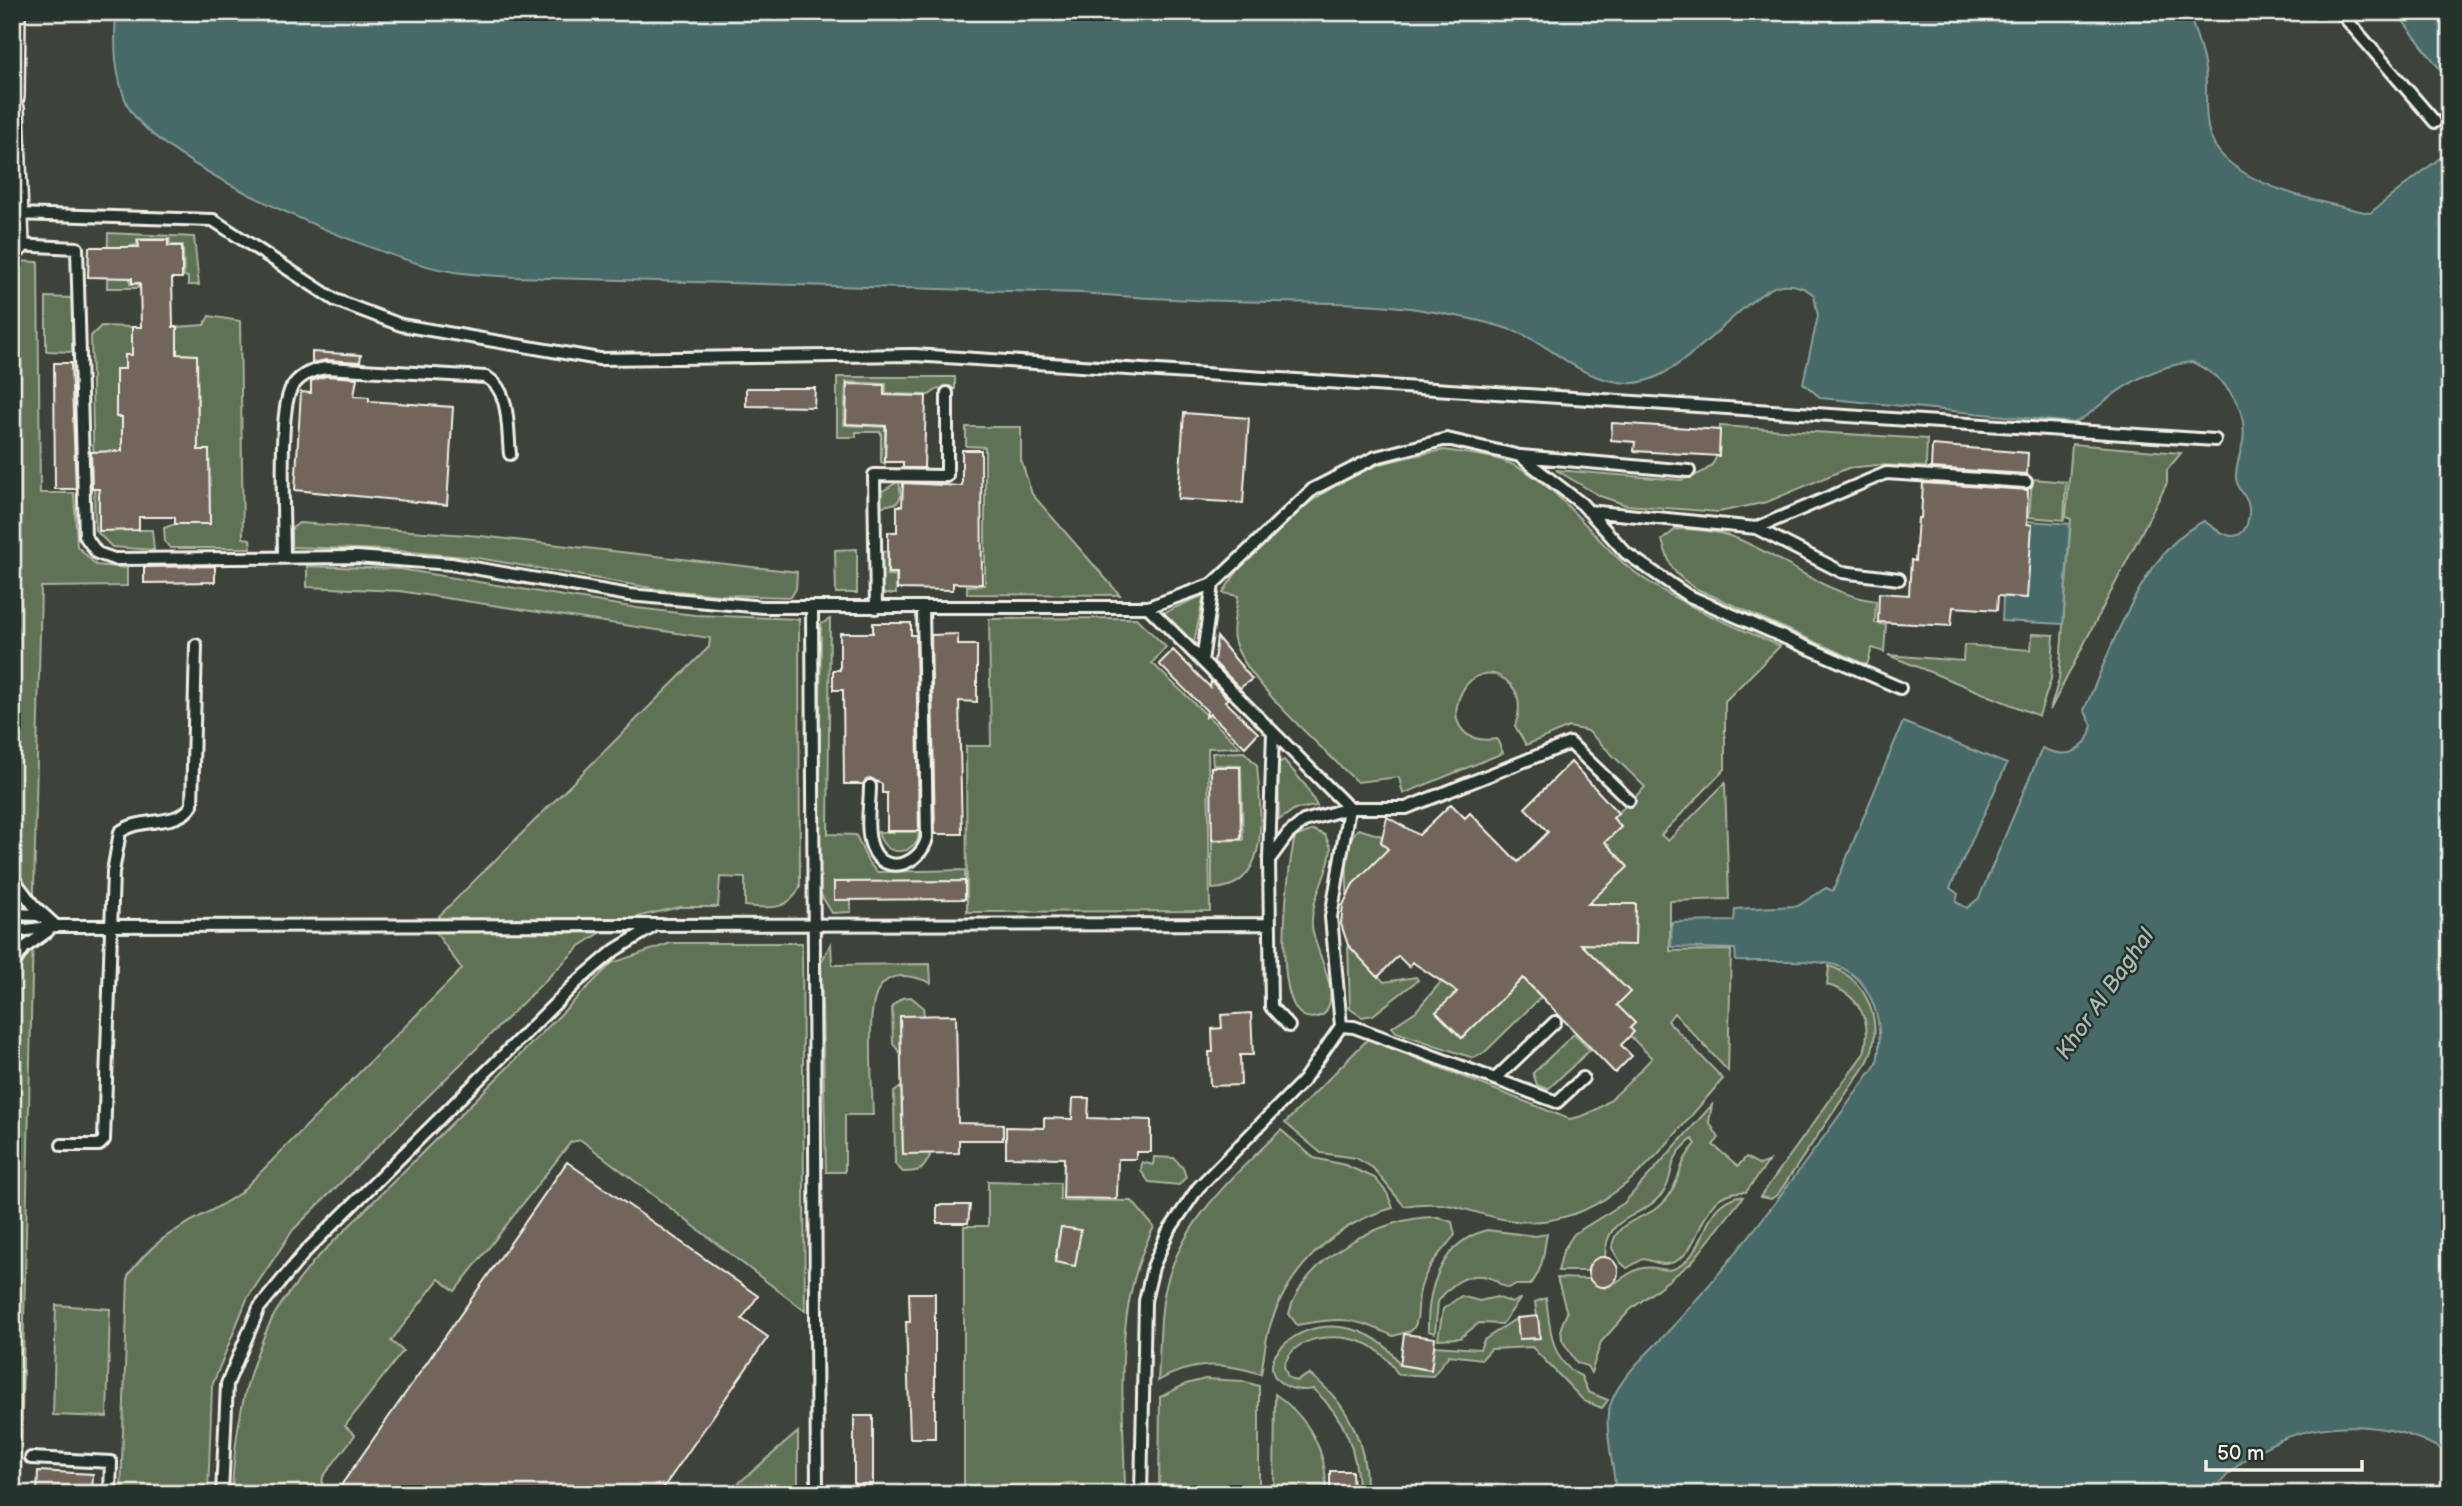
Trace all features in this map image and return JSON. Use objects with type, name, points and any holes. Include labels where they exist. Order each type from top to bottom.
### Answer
[{"type":"street","points":[[12,96],[13,12]]},
{"type":"street","points":[[12,109],[14,245]]},
{"type":"lane","points":[[2340,12],[2435,122]]},
{"type":"lane","points":[[14,214],[213,220],[335,300],[401,325],[599,359],[914,355],[2215,440]]},
{"type":"lane","points":[[14,245],[77,248],[85,536],[97,553],[114,559],[356,557],[451,564],[629,595],[763,607],[1148,607],[1213,584],[1314,489],[1376,457],[1447,439],[1520,456],[1689,471]]},
{"type":"lane","points":[[284,557],[285,408],[295,383],[309,372],[326,368],[485,377],[497,385],[503,397],[510,454]]},
{"type":"lane","points":[[876,608],[874,475],[947,476],[947,393]]},
{"type":"lane","points":[[1520,456],[1588,511],[1626,553],[1687,595],[1900,688]]},
{"type":"lane","points":[[1756,528],[1886,473],[2026,482]]},
{"type":"lane","points":[[1588,511],[1756,528],[1842,572],[1899,579]]},
{"type":"lane","points":[[1202,661],[1213,584]]},
{"type":"lane","points":[[1148,607],[1349,808]]},
{"type":"lane","points":[[812,608],[817,1494]]},
{"type":"lane","points":[[870,786],[869,836],[876,854],[892,864],[912,862],[920,856],[927,838],[923,608]]},
{"type":"lane","points":[[62,1145],[99,1145],[104,1139],[113,872],[120,832],[128,826],[176,818],[187,813],[192,805],[196,645]]},
{"type":"lane","points":[[1273,732],[1269,860],[1271,1007],[1289,1026]]},
{"type":"lane","points":[[1269,860],[1288,834],[1304,821],[1349,808],[1406,807],[1570,743],[1629,800]]},
{"type":"lane","points":[[1141,1494],[1144,1301],[1153,1267],[1168,1232],[1198,1188],[1303,1081],[1341,1026],[1331,917],[1349,808]]},
{"type":"lane","points":[[12,877],[34,906],[56,926]]},
{"type":"lane","points":[[12,914],[37,915],[56,926]]},
{"type":"lane","points":[[222,1494],[227,1384],[259,1307],[306,1251],[576,982],[615,950],[659,924]]},
{"type":"lane","points":[[12,932],[56,926],[1270,924]]},
{"type":"lane","points":[[12,966],[33,940],[56,926]]},
{"type":"lane","points":[[1495,1079],[1555,1022]]},
{"type":"lane","points":[[1341,1026],[1354,1027],[1557,1102],[1583,1078]]},
{"type":"lane","points":[[31,1458],[111,1462],[110,1494]]},
{"type":"green space","points":[[108,233],[194,237],[199,285],[188,285],[188,277],[184,276],[183,245],[170,245],[170,239],[137,239],[137,245],[130,246],[130,284],[139,284],[138,288],[107,288]]},
{"type":"green space","points":[[12,261],[38,262],[40,493],[74,493],[77,546],[96,565],[127,568],[127,586],[41,587],[20,1494],[12,1494]]},
{"type":"green space","points":[[46,297],[72,298],[72,352],[46,351]]},
{"type":"green space","points":[[209,316],[240,321],[243,538],[250,539],[251,548],[171,548],[165,542],[164,528],[175,524],[210,524],[209,450],[175,450],[198,426],[198,399],[190,398],[197,380],[197,355],[177,354],[177,327],[204,325]]},
{"type":"green space","points":[[101,326],[132,327],[132,355],[125,355],[125,369],[116,370],[116,416],[122,417],[122,438],[135,451],[99,452],[99,530],[152,530],[154,550],[112,547],[95,530],[91,336]]},
{"type":"green space","points":[[837,377],[955,377],[955,389],[938,389],[929,395],[886,394],[886,384],[846,382],[844,425],[885,427],[885,464],[881,462],[881,432],[856,432],[856,437],[837,437]]},
{"type":"green space","points":[[1720,426],[1927,439],[1926,467],[1877,465],[1848,468],[1767,502],[1719,512],[1626,505],[1600,496],[1556,470],[1681,480],[1702,472],[1714,462]]},
{"type":"green space","points":[[966,427],[1021,427],[1021,460],[1032,494],[1120,595],[967,594],[967,586],[985,585],[985,447],[966,446]]},
{"type":"green space","points":[[2072,444],[2181,453],[2167,470],[2167,483],[2050,710],[2059,679],[2071,519],[2066,517]]},
{"type":"green space","points":[[1444,450],[1494,458],[1522,469],[1551,490],[1615,555],[1646,580],[1701,611],[1780,646],[1725,701],[1725,769],[1661,835],[1668,841],[1725,783],[1729,899],[1670,901],[1670,951],[1731,950],[1728,1071],[1674,1013],[1668,1021],[1723,1079],[1634,1177],[1608,1197],[1580,1212],[1549,1220],[1500,1219],[1450,1205],[1404,1206],[1373,1168],[1356,1158],[1321,1153],[1285,1123],[1368,1039],[1569,1119],[1582,1116],[1604,1104],[1652,1058],[1630,1036],[1633,1032],[1630,1028],[1635,1023],[1617,1005],[1629,992],[1572,935],[1605,842],[1621,827],[1613,818],[1645,787],[1588,731],[1569,727],[1526,745],[1515,726],[1519,710],[1517,694],[1511,685],[1494,675],[1479,675],[1467,685],[1459,698],[1457,714],[1461,728],[1474,738],[1497,739],[1503,753],[1403,794],[1399,777],[1357,782],[1268,693],[1240,655],[1234,639],[1238,596],[1223,593],[1235,574],[1268,537],[1308,504],[1370,468]]},
{"type":"green space","points":[[2032,479],[2066,482],[2064,520],[2029,517]]},
{"type":"green space","points":[[899,481],[901,496],[897,503],[879,507],[881,492]]},
{"type":"green space","points":[[299,523],[481,536],[797,572],[796,589],[791,597],[721,595],[657,589],[478,558],[388,550],[290,547],[291,529]]},
{"type":"green space","points":[[1676,529],[1710,531],[1730,536],[1819,582],[1856,597],[1876,601],[1875,623],[1886,625],[1884,652],[1872,648],[1867,665],[1697,589],[1677,574],[1667,557],[1662,540]]},
{"type":"green space","points":[[857,549],[857,593],[836,593],[835,550]]},
{"type":"green space","points":[[881,551],[887,552],[887,575],[896,575],[896,594],[884,594],[881,590]]},
{"type":"green space","points":[[307,566],[400,569],[695,615],[799,619],[800,887],[790,901],[783,905],[745,906],[745,878],[720,877],[718,907],[680,907],[619,921],[580,946],[293,1230],[247,1299],[212,1386],[208,1494],[121,1494],[128,1276],[140,1260],[166,1237],[240,1193],[462,969],[434,930],[439,916],[709,647],[710,638],[399,591],[307,587]]},
{"type":"green space","points":[[1204,595],[1194,643],[1163,613]]},
{"type":"green space","points":[[1136,618],[1166,647],[1152,663],[1240,747],[1208,748],[1210,911],[967,912],[966,746],[991,746],[989,619]]},
{"type":"green space","points":[[830,619],[828,834],[856,835],[868,862],[877,872],[965,870],[965,881],[851,899],[851,912],[832,913],[818,890],[821,624]]},
{"type":"green space","points":[[2032,634],[2054,635],[2051,679],[2039,716],[1888,655],[1963,661],[1964,645],[2031,650]]},
{"type":"green space","points":[[1244,752],[1257,765],[1259,842],[1246,875],[1232,885],[1212,889],[1212,841],[1243,840],[1241,766],[1213,765],[1212,753]]},
{"type":"green space","points":[[1284,760],[1306,786],[1317,806],[1295,809],[1279,820],[1278,763]]},
{"type":"green space","points":[[1358,829],[1382,836],[1381,842],[1418,879],[1353,884],[1347,896],[1348,851]]},
{"type":"green space","points":[[1313,830],[1325,835],[1331,848],[1312,916],[1314,936],[1329,983],[1330,995],[1324,1014],[1305,1017],[1293,1004],[1287,979],[1285,913],[1295,837]]},
{"type":"green space","points":[[878,832],[919,832],[917,842],[907,850],[897,851],[882,842]]},
{"type":"green space","points":[[671,943],[802,943],[805,1311],[581,1140],[571,1142],[455,1291],[439,1279],[391,1341],[403,1351],[345,1426],[355,1435],[323,1477],[321,1494],[232,1494],[238,1426],[254,1361],[276,1312],[313,1262],[612,963]]},
{"type":"green space","points":[[831,943],[832,965],[930,964],[931,983],[897,976],[886,981],[874,1002],[871,1032],[873,1115],[845,1115],[845,1172],[826,1172],[821,963]]},
{"type":"green space","points":[[1348,945],[1384,982],[1416,977],[1418,980],[1373,1015],[1362,1017],[1350,1009]]},
{"type":"green space","points":[[1476,962],[1456,993],[1436,1012],[1461,1038],[1523,978],[1541,997],[1484,1053],[1473,1058],[1396,1032],[1392,1027],[1416,1011],[1441,982],[1444,983]]},
{"type":"green space","points":[[1829,966],[1854,981],[1870,1004],[1875,1033],[1873,1047],[1868,1061],[1778,1194],[1771,1199],[1760,1197],[1864,1053],[1867,1030],[1861,1010],[1848,995],[1827,985]]},
{"type":"green space","points":[[911,997],[923,1007],[924,1016],[900,1017],[901,1054],[893,1044],[892,1006],[902,998]]},
{"type":"green space","points":[[1574,1034],[1590,1050],[1548,1089],[1537,1085],[1533,1073]]},
{"type":"green space","points":[[901,1087],[903,1154],[931,1153],[921,1169],[903,1172],[895,1164],[894,1092]]},
{"type":"green space","points":[[1712,1105],[1709,1122],[1719,1138],[1713,1145],[1738,1166],[1746,1157],[1760,1165],[1769,1161],[1746,1192],[1729,1194],[1716,1201],[1688,1251],[1678,1260],[1665,1264],[1643,1259],[1627,1268],[1620,1262],[1612,1248],[1618,1232],[1653,1211],[1667,1199],[1685,1159],[1696,1144],[1692,1139],[1677,1155],[1667,1186],[1661,1195],[1644,1209],[1625,1219],[1611,1232],[1605,1257],[1592,1262],[1587,1271],[1558,1271],[1563,1251],[1574,1234],[1624,1203]]},
{"type":"green space","points":[[1281,1130],[1314,1158],[1345,1165],[1375,1178],[1387,1193],[1393,1208],[1372,1215],[1333,1237],[1316,1251],[1302,1268],[1278,1305],[1270,1326],[1261,1374],[1234,1367],[1209,1366],[1183,1370],[1158,1381],[1164,1295],[1181,1246],[1194,1224],[1226,1184]]},
{"type":"green space","points":[[1154,1157],[1174,1158],[1183,1168],[1186,1177],[1179,1185],[1149,1182],[1141,1171],[1142,1162],[1153,1165]]},
{"type":"green space","points":[[988,1181],[1060,1183],[1060,1200],[1132,1201],[1154,1227],[1140,1258],[1126,1324],[1122,1392],[1125,1494],[1092,1494],[1081,1485],[1069,1483],[1057,1486],[1047,1494],[964,1494],[964,1226],[988,1226]]},
{"type":"green space","points":[[1738,1196],[1743,1197],[1691,1263],[1630,1310],[1601,1342],[1591,1373],[1587,1366],[1577,1363],[1562,1340],[1561,1327],[1567,1313],[1557,1278],[1589,1279],[1604,1288],[1638,1269],[1673,1269],[1693,1254],[1718,1207]]},
{"type":"green space","points":[[1438,1217],[1452,1222],[1455,1235],[1424,1277],[1417,1319],[1411,1331],[1393,1336],[1346,1320],[1297,1325],[1289,1314],[1297,1294],[1310,1275],[1348,1244],[1394,1223]]},
{"type":"green space","points":[[1487,1230],[1535,1236],[1547,1234],[1542,1261],[1535,1279],[1530,1285],[1514,1285],[1509,1288],[1482,1276],[1460,1281],[1438,1302],[1435,1333],[1428,1331],[1430,1299],[1440,1269],[1458,1245]]},
{"type":"green space","points":[[1461,1296],[1479,1301],[1497,1297],[1512,1303],[1521,1298],[1502,1324],[1479,1323],[1460,1338],[1438,1339],[1443,1309]]},
{"type":"green space","points":[[1546,1298],[1557,1353],[1571,1370],[1581,1376],[1588,1392],[1608,1400],[1602,1408],[1584,1401],[1532,1347],[1491,1349],[1482,1359],[1449,1355],[1433,1376],[1398,1374],[1386,1358],[1371,1346],[1348,1338],[1309,1341],[1290,1355],[1284,1366],[1288,1377],[1296,1381],[1309,1374],[1335,1398],[1353,1426],[1364,1459],[1366,1494],[1358,1494],[1352,1449],[1334,1411],[1313,1389],[1294,1389],[1286,1386],[1274,1375],[1273,1359],[1279,1350],[1293,1338],[1309,1330],[1326,1327],[1361,1332],[1390,1351],[1400,1365],[1430,1370],[1434,1346],[1480,1349],[1484,1340],[1517,1318],[1519,1339],[1540,1338],[1535,1302]]},
{"type":"green space","points":[[56,1305],[110,1309],[107,1417],[53,1415]]},
{"type":"green space","points":[[1205,1379],[1242,1381],[1259,1386],[1259,1494],[1159,1494],[1160,1397],[1186,1384]]},
{"type":"green space","points":[[1275,1394],[1298,1414],[1314,1437],[1324,1464],[1326,1494],[1274,1494]]},
{"type":"green space","points":[[798,1432],[798,1494],[726,1494]]},
{"type":"water","name":"Khor Al Baghal","points":[[116,12],[2188,12],[2204,62],[2207,121],[2211,138],[2221,155],[2258,180],[2305,198],[2370,213],[2450,150],[2450,1455],[2421,1440],[2389,1430],[2356,1426],[2323,1428],[2290,1436],[2260,1450],[2234,1469],[2212,1494],[1616,1494],[1607,1423],[1616,1392],[1630,1372],[1721,1271],[1774,1203],[1877,1063],[1879,1049],[1878,1021],[1874,1007],[1869,994],[1851,973],[1838,966],[1817,962],[1736,961],[1735,949],[1671,947],[1672,922],[1734,921],[1735,909],[1798,906],[1826,888],[1833,891],[1903,722],[2007,764],[1950,888],[1958,894],[1956,902],[1967,908],[1979,898],[2042,748],[2067,753],[2080,748],[2089,735],[2092,725],[2084,710],[2131,604],[2163,554],[2182,535],[2204,521],[2233,536],[2243,531],[2247,524],[2248,503],[2236,479],[2243,442],[2242,416],[2224,384],[2204,368],[2192,362],[2169,366],[2147,375],[2126,386],[2074,423],[1821,398],[1803,383],[1818,316],[1814,295],[1793,285],[1770,289],[1702,346],[1664,373],[1645,381],[1627,383],[1593,375],[1543,345],[1502,327],[1477,320],[1393,306],[1083,293],[513,277],[452,272],[412,262],[371,247],[272,206],[181,155],[147,130],[123,95],[115,48]]},
{"type":"water","points":[[2396,12],[2450,12],[2450,82]]},
{"type":"water","points":[[2015,520],[2070,524],[2063,624],[2002,621],[2003,597],[2027,598]]},
{"type":"building","points":[[138,240],[168,240],[168,246],[182,246],[182,278],[172,278],[173,327],[177,327],[177,354],[197,355],[198,450],[209,450],[210,524],[175,524],[175,517],[139,517],[139,530],[99,531],[99,489],[92,489],[91,452],[122,451],[122,417],[116,417],[116,369],[125,369],[125,355],[132,355],[132,327],[141,327],[140,283],[132,283],[132,278],[88,277],[89,247],[139,247]]},
{"type":"building","points":[[312,352],[361,355],[360,362],[326,360],[312,363]]},
{"type":"building","points":[[54,363],[71,363],[76,489],[55,489]]},
{"type":"building","points":[[326,376],[357,378],[354,396],[369,397],[369,401],[453,407],[447,505],[295,490],[301,392],[311,393],[311,381]]},
{"type":"building","points":[[847,384],[884,385],[884,395],[926,396],[924,468],[903,468],[903,462],[885,462],[886,426],[846,424]]},
{"type":"building","points":[[746,388],[815,388],[814,407],[746,406]]},
{"type":"building","points":[[1184,413],[1249,418],[1243,503],[1178,499]]},
{"type":"building","points":[[1612,423],[1720,430],[1719,456],[1634,451],[1635,442],[1611,440]]},
{"type":"building","points":[[1932,445],[2028,453],[2027,474],[1931,468]]},
{"type":"building","points":[[962,450],[981,450],[982,584],[953,583],[953,590],[897,589],[897,573],[888,573],[888,532],[897,532],[897,506],[902,506],[903,483],[962,486]]},
{"type":"building","points":[[1923,483],[2028,490],[2027,524],[2032,525],[2027,598],[1998,596],[1997,610],[1953,607],[1951,626],[1878,622],[1879,593],[1909,595],[1911,560],[1915,561],[1918,518],[1921,518]]},
{"type":"building","points":[[215,566],[215,582],[144,583],[144,567]]},
{"type":"building","points":[[873,623],[911,623],[911,635],[916,635],[919,831],[887,831],[887,793],[882,793],[882,784],[870,778],[863,784],[844,784],[843,690],[833,690],[833,670],[840,670],[840,633],[873,633]]},
{"type":"building","points":[[958,634],[958,645],[977,645],[977,702],[959,701],[962,834],[935,834],[931,635]]},
{"type":"building","points":[[1217,637],[1252,679],[1240,688],[1214,662]]},
{"type":"building","points":[[1173,650],[1210,687],[1211,681],[1228,699],[1225,701],[1258,733],[1245,747],[1210,714],[1206,717],[1207,711],[1159,664]]},
{"type":"building","points":[[1571,762],[1618,813],[1613,818],[1621,827],[1605,842],[1628,867],[1588,904],[1636,904],[1635,945],[1581,944],[1630,992],[1617,1005],[1635,1023],[1630,1028],[1634,1032],[1621,1045],[1632,1056],[1615,1073],[1523,978],[1462,1038],[1436,1012],[1457,992],[1412,962],[1409,967],[1398,956],[1378,977],[1348,945],[1341,924],[1343,905],[1353,884],[1388,849],[1381,842],[1387,817],[1419,835],[1451,804],[1465,818],[1470,813],[1518,862],[1548,832],[1525,808]]},
{"type":"building","points":[[1211,767],[1240,767],[1241,839],[1212,840]]},
{"type":"building","points":[[965,881],[965,899],[834,900],[834,882]]},
{"type":"building","points":[[1251,1013],[1253,1055],[1240,1055],[1241,1085],[1210,1086],[1209,1052],[1213,1052],[1212,1029],[1222,1028],[1221,1015]]},
{"type":"building","points":[[956,1015],[958,1123],[1003,1124],[1003,1140],[959,1140],[959,1153],[903,1154],[900,1016]]},
{"type":"building","points":[[1073,1098],[1089,1098],[1088,1118],[1151,1120],[1151,1152],[1136,1152],[1136,1159],[1118,1159],[1117,1199],[1063,1198],[1064,1158],[1006,1157],[1006,1127],[1044,1128],[1044,1118],[1072,1119]]},
{"type":"building","points":[[567,1162],[758,1296],[742,1319],[768,1337],[659,1494],[335,1494]]},
{"type":"building","points":[[937,1205],[970,1205],[968,1223],[937,1223]]},
{"type":"building","points":[[1061,1227],[1081,1230],[1075,1266],[1055,1262]]},
{"type":"building","points":[[1603,1257],[1614,1261],[1618,1272],[1614,1283],[1603,1287],[1592,1283],[1588,1272],[1592,1261]]},
{"type":"building","points":[[909,1293],[935,1293],[935,1438],[910,1438],[906,1322],[910,1322]]},
{"type":"building","points":[[1538,1316],[1540,1338],[1519,1339],[1517,1318]]},
{"type":"building","points":[[1404,1334],[1435,1338],[1431,1370],[1400,1365]]},
{"type":"building","points":[[854,1416],[873,1416],[873,1484],[854,1484]]},
{"type":"building","points":[[38,1471],[93,1474],[92,1494],[37,1494]]},
{"type":"building","points":[[1330,1471],[1352,1471],[1353,1494],[1330,1494]]}]
